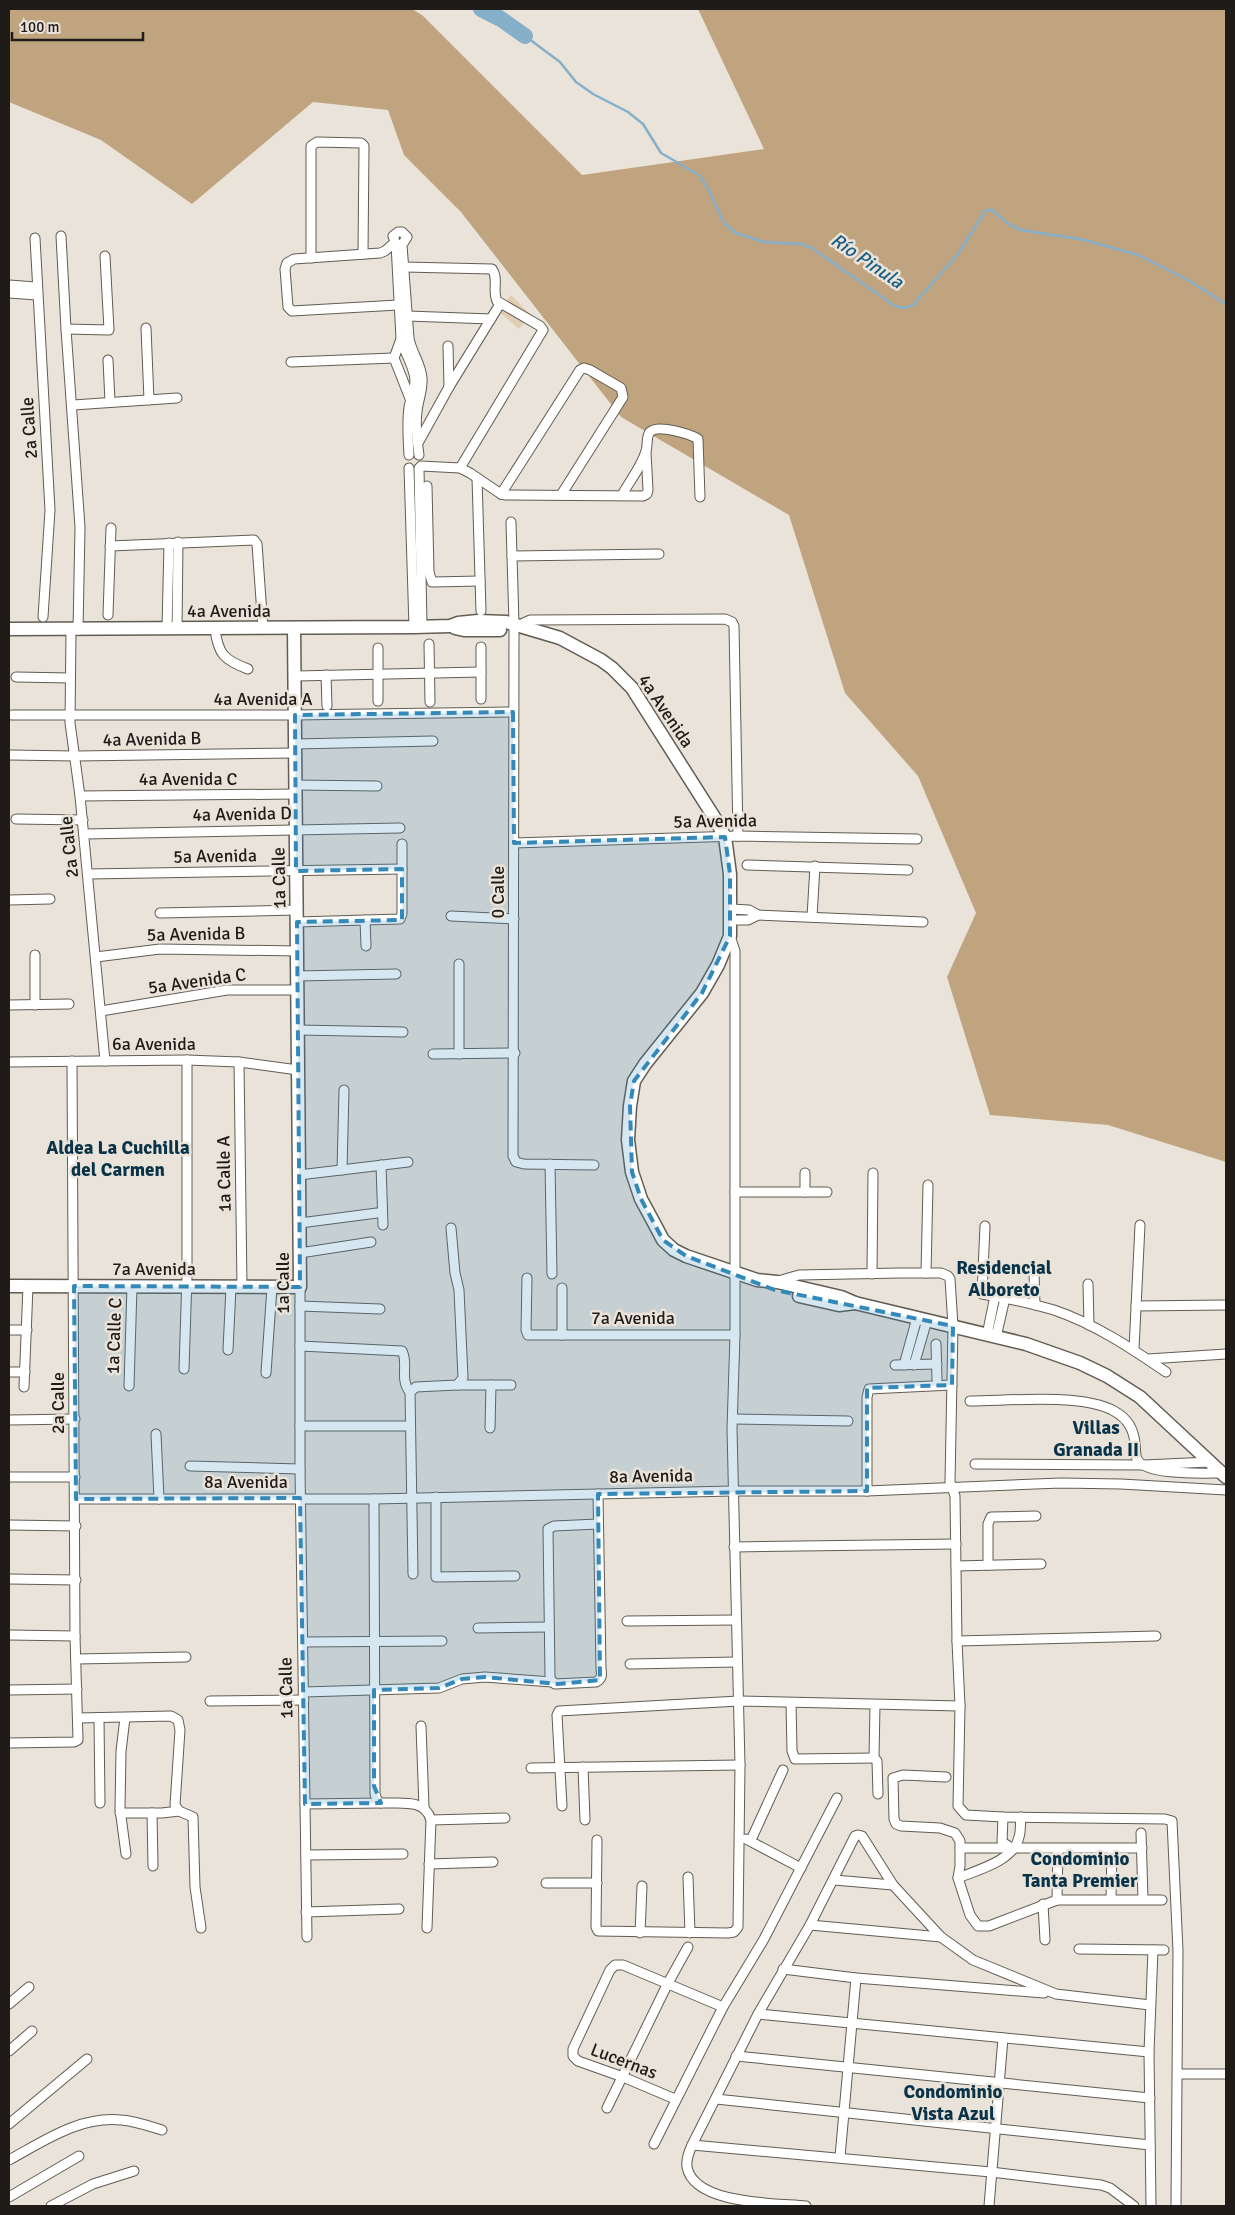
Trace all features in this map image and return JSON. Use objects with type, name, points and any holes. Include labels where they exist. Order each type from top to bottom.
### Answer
[{"type":"main road","name":"4a Avenida","points":[[9,629],[450,626],[458,623],[478,621],[517,626],[545,633],[574,644],[601,660],[622,677],[644,707],[725,837]]},
{"type":"main road","name":"1a Calle","points":[[294,628],[296,676],[300,1287]]},
{"type":"main road","points":[[725,837],[730,874],[730,936],[718,964],[702,992],[645,1064],[634,1081],[630,1106],[628,1140],[632,1172],[641,1199],[663,1240],[686,1256],[735,1274],[841,1297],[855,1303],[953,1326],[1057,1354],[1107,1376],[1140,1398],[1224,1475]]},
{"type":"main road","points":[[756,1280],[775,1290],[839,1306],[855,1303]]},
{"type":"main road","name":"7a Avenida","points":[[9,1286],[300,1287]]},
{"type":"street","points":[[311,258],[311,146],[316,142],[361,143],[364,146],[363,254]]},
{"type":"street","name":"2a Calle","points":[[61,236],[80,527],[70,678],[70,715],[83,820],[105,1061]]},
{"type":"street","name":"2a Calle","points":[[34,238],[50,510],[43,617]]},
{"type":"street","points":[[397,244],[385,251],[290,260],[286,266],[289,310],[398,305]]},
{"type":"street","points":[[397,244],[404,267],[410,343],[420,363],[422,378],[422,394],[417,413],[418,626]]},
{"type":"street","points":[[397,244],[398,305],[402,338],[404,350],[414,372],[415,386],[411,401],[409,455],[406,462],[460,468],[501,494],[643,496],[647,494],[646,452],[648,435],[656,429],[684,432],[698,440],[700,496]]},
{"type":"street","points":[[66,329],[109,330],[104,256]]},
{"type":"street","points":[[404,267],[492,269],[495,274],[495,298],[500,304],[540,326],[543,333],[460,468]]},
{"type":"street","points":[[9,285],[36,291]]},
{"type":"street","points":[[9,293],[36,291]]},
{"type":"street","points":[[418,444],[449,387],[500,304]]},
{"type":"street","points":[[407,316],[491,319]]},
{"type":"street","points":[[146,328],[149,400]]},
{"type":"street","points":[[402,338],[394,358],[411,401]]},
{"type":"street","points":[[448,346],[449,387]]},
{"type":"street","points":[[291,362],[394,358]]},
{"type":"street","points":[[108,360],[110,402]]},
{"type":"street","points":[[501,494],[580,370],[587,369],[621,388],[624,397],[561,495]]},
{"type":"street","points":[[73,405],[177,398]]},
{"type":"street","points":[[622,495],[646,452]]},
{"type":"street","points":[[409,455],[414,453],[418,463]]},
{"type":"street","points":[[477,478],[481,611]]},
{"type":"street","points":[[426,486],[432,582],[480,582]]},
{"type":"street","name":"0 Calle","points":[[511,522],[517,626],[513,712],[515,1053],[513,1156],[518,1163],[550,1164]]},
{"type":"street","points":[[108,615],[111,528]]},
{"type":"street","points":[[110,546],[254,540],[257,544],[263,628]]},
{"type":"street","points":[[172,629],[174,543]]},
{"type":"street","points":[[512,556],[659,554]]},
{"type":"street","name":"4a Avenida","points":[[517,626],[530,620],[664,618],[725,619],[732,622],[734,626],[738,836]]},
{"type":"street","points":[[215,629],[217,643],[222,654],[232,662],[248,669]]},
{"type":"street","points":[[429,644],[430,702]]},
{"type":"street","points":[[481,647],[481,699]]},
{"type":"street","points":[[378,648],[378,702]]},
{"type":"street","points":[[296,676],[481,672]]},
{"type":"street","points":[[326,675],[327,706]]},
{"type":"street","points":[[16,677],[70,678]]},
{"type":"street","name":"4a Avenida A","points":[[12,715],[295,715],[513,712]]},
{"type":"street","name":"4a Avenida B","points":[[9,755],[76,756],[295,749],[433,741]]},
{"type":"street","name":"4a Avenida C","points":[[80,796],[377,786]]},
{"type":"street","points":[[16,819],[83,820]]},
{"type":"street","name":"4a Avenida D","points":[[84,834],[400,828]]},
{"type":"street","name":"5a Avenida","points":[[514,843],[738,836],[917,839]]},
{"type":"street","points":[[160,913],[396,920],[402,917],[402,844]]},
{"type":"street","points":[[747,865],[908,870]]},
{"type":"street","points":[[812,917],[814,866]]},
{"type":"street","name":"5a Avenida","points":[[88,874],[402,869]]},
{"type":"street","points":[[9,900],[50,899]]},
{"type":"street","points":[[731,914],[749,910],[758,915],[923,922]]},
{"type":"street","points":[[451,916],[514,919]]},
{"type":"street","points":[[366,920],[366,946]]},
{"type":"street","points":[[597,1840],[596,1927],[598,1932],[728,1933],[738,1927],[741,1838],[733,1491],[735,951],[730,936]]},
{"type":"street","name":"5a Avenida B","points":[[96,957],[160,949],[297,951]]},
{"type":"street","points":[[35,956],[36,1005]]},
{"type":"street","points":[[459,964],[459,1054]]},
{"type":"street","points":[[297,976],[396,974]]},
{"type":"street","name":"5a Avenida C","points":[[101,1011],[227,990],[298,990]]},
{"type":"street","points":[[9,1006],[69,1004]]},
{"type":"street","points":[[298,1030],[403,1032]]},
{"type":"street","points":[[433,1054],[515,1053]]},
{"type":"street","points":[[184,1369],[187,1060]]},
{"type":"street","name":"6a Avenida","points":[[9,1062],[187,1060],[239,1062],[298,1070]]},
{"type":"street","name":"2a Calle","points":[[9,1743],[74,1742],[78,1740],[75,1636],[76,1499],[72,1061]]},
{"type":"street","name":"1a Calle A","points":[[228,1350],[236,1287],[239,1062]]},
{"type":"street","points":[[342,1170],[344,1090]]},
{"type":"street","points":[[299,1175],[408,1162]]},
{"type":"street","points":[[552,1274],[550,1164],[594,1165]]},
{"type":"street","points":[[381,1165],[383,1225]]},
{"type":"street","points":[[804,1173],[804,1192]]},
{"type":"street","points":[[872,1274],[873,1173]]},
{"type":"street","points":[[926,1273],[928,1186]]},
{"type":"street","points":[[735,1192],[827,1192]]},
{"type":"street","points":[[300,1223],[377,1213]]},
{"type":"street","points":[[1134,1350],[1140,1225]]},
{"type":"street","points":[[986,1226],[982,1294],[1055,1311],[1088,1325],[1134,1350],[1166,1372]]},
{"type":"street","points":[[451,1228],[455,1273],[459,1290],[462,1347],[463,1378],[457,1385]]},
{"type":"street","points":[[300,1253],[370,1242]]},
{"type":"street","points":[[1034,1272],[1035,1305]]},
{"type":"street","points":[[777,1282],[799,1275],[926,1273],[945,1274],[950,1279],[953,1326],[950,1482],[955,1496],[960,1706],[958,1806],[966,1815],[1165,1819],[1172,1821],[1177,1908],[1178,2074],[1176,2206]]},
{"type":"street","name":"7a Avenida","points":[[527,1278],[526,1330],[528,1335],[531,1336],[735,1335]]},
{"type":"street","points":[[1088,1284],[1088,1325]]},
{"type":"street","points":[[24,1387],[28,1286]]},
{"type":"street","name":"1a Calle C","points":[[129,1386],[132,1287]]},
{"type":"street","points":[[266,1373],[272,1287]]},
{"type":"street","name":"1a Calle","points":[[300,1287],[300,1498],[307,1937]]},
{"type":"street","points":[[562,1288],[562,1335]]},
{"type":"street","points":[[992,1336],[995,1296]]},
{"type":"street","points":[[992,1336],[1005,1298]]},
{"type":"street","points":[[1136,1306],[1226,1304]]},
{"type":"street","points":[[300,1306],[380,1309]]},
{"type":"street","points":[[914,1365],[922,1319]]},
{"type":"street","points":[[922,1319],[900,1365],[937,1364]]},
{"type":"street","points":[[9,1330],[27,1330]]},
{"type":"street","points":[[936,1344],[937,1380]]},
{"type":"street","points":[[300,1346],[402,1351],[404,1355],[404,1379],[410,1392],[413,1574]]},
{"type":"street","points":[[1147,1359],[1226,1354]]},
{"type":"street","points":[[9,1372],[25,1372]]},
{"type":"street","points":[[490,1428],[491,1385]]},
{"type":"street","points":[[410,1392],[416,1387],[511,1385]]},
{"type":"street","points":[[867,1491],[867,1397],[869,1389],[952,1385]]},
{"type":"street","points":[[970,1401],[1080,1400],[1104,1406],[1127,1421],[1133,1429],[1136,1458],[1144,1465],[1166,1472],[1224,1475]]},
{"type":"street","points":[[9,1420],[75,1419]]},
{"type":"street","points":[[733,1419],[848,1421]]},
{"type":"street","points":[[300,1426],[410,1426]]},
{"type":"street","points":[[156,1434],[159,1499]]},
{"type":"street","points":[[975,1464],[1144,1465],[1210,1462]]},
{"type":"street","points":[[190,1466],[300,1469]]},
{"type":"street","points":[[9,1477],[75,1477]]},
{"type":"street","name":"8a Avenida","points":[[76,1499],[374,1499],[733,1491],[867,1491],[952,1489],[1061,1483],[1121,1484],[1226,1490]]},
{"type":"street","points":[[210,1701],[374,1690],[439,1688],[462,1679],[485,1677],[558,1684],[596,1682],[601,1677],[598,1494]]},
{"type":"street","points":[[436,1497],[436,1577],[515,1576]]},
{"type":"street","points":[[374,1499],[374,1786],[377,1800],[381,1803]]},
{"type":"street","points":[[988,1565],[988,1524],[991,1517],[1036,1516]]},
{"type":"street","points":[[552,1682],[548,1627],[548,1529],[554,1526],[598,1524]]},
{"type":"street","points":[[9,1525],[76,1526]]},
{"type":"street","points":[[734,1547],[956,1544]]},
{"type":"street","points":[[956,1566],[1041,1564]]},
{"type":"street","points":[[9,1579],[76,1580]]},
{"type":"street","points":[[627,1621],[736,1620]]},
{"type":"street","points":[[478,1628],[548,1627]]},
{"type":"street","points":[[9,1635],[75,1636]]},
{"type":"street","points":[[957,1641],[1156,1636]]},
{"type":"street","points":[[303,1642],[442,1640]]},
{"type":"street","points":[[76,1659],[186,1657]]},
{"type":"street","points":[[630,1664],[737,1662]]},
{"type":"street","points":[[9,1690],[76,1689]]},
{"type":"street","points":[[562,1806],[559,1711],[739,1701],[960,1706]]},
{"type":"street","points":[[792,1702],[792,1751],[795,1759],[874,1758]]},
{"type":"street","points":[[875,1704],[874,1758],[877,1761],[878,1794]]},
{"type":"street","points":[[78,1718],[174,1716],[178,1720],[180,1730],[175,1795],[175,1805],[179,1811]]},
{"type":"street","points":[[99,1718],[100,1803]]},
{"type":"street","points":[[125,1718],[120,1779],[120,1813],[126,1854]]},
{"type":"street","points":[[421,1726],[424,1806],[431,1820],[427,1928]]},
{"type":"street","points":[[532,1768],[740,1765]]},
{"type":"street","points":[[584,1767],[585,1820]]},
{"type":"street","points":[[751,1840],[783,1770]]},
{"type":"street","points":[[946,1776],[902,1775],[893,1778],[894,1819],[896,1824],[901,1826],[948,1829],[956,1833],[960,1841],[958,1878],[970,1915],[978,1926],[989,1926],[1057,1900],[1162,1900]]},
{"type":"street","points":[[654,2144],[723,2007],[764,1939],[836,1798]]},
{"type":"street","points":[[305,1804],[381,1803],[424,1806]]},
{"type":"street","points":[[120,1813],[179,1811],[193,1817],[195,1887],[201,1928]]},
{"type":"street","points":[[152,1813],[153,1866]]},
{"type":"street","points":[[1003,1817],[1002,1842],[1013,1849]]},
{"type":"street","points":[[958,1878],[1003,1858],[1013,1849],[1019,1839],[1021,1817]]},
{"type":"street","points":[[431,1820],[505,1818]]},
{"type":"street","points":[[1141,1833],[1143,1899]]},
{"type":"street","points":[[806,2206],[726,2199],[714,2194],[691,2176],[687,2168],[687,2158],[736,2056],[783,1969],[810,1925],[855,1836],[862,1836],[893,1885],[941,1937],[973,1960],[1056,1994]]},
{"type":"street","points":[[741,1838],[751,1840],[801,1868]]},
{"type":"street","points":[[960,1848],[1058,1850],[1142,1848]]},
{"type":"street","points":[[1111,1899],[1112,1849]]},
{"type":"street","points":[[1057,1900],[1058,1850]]},
{"type":"street","points":[[306,1855],[403,1854]]},
{"type":"street","points":[[429,1864],[493,1862]]},
{"type":"street","points":[[688,1877],[690,1933]]},
{"type":"street","points":[[834,1880],[893,1885]]},
{"type":"street","points":[[546,1883],[597,1883]]},
{"type":"street","points":[[640,1933],[642,1886]]},
{"type":"street","points":[[1043,1904],[1045,1940]]},
{"type":"street","points":[[306,1912],[399,1909]]},
{"type":"street","points":[[810,1925],[941,1937]]},
{"type":"street","points":[[607,2108],[668,1983],[688,1947]]},
{"type":"street","points":[[1079,1949],[1164,1950]]},
{"type":"street","points":[[1151,2206],[1149,2052],[1153,1950]]},
{"type":"street","name":"Lucernas","points":[[668,1983],[623,1965],[615,1965],[610,1970],[573,2049],[573,2056],[578,2060],[675,2099]]},
{"type":"street","points":[[783,1969],[856,1978],[1056,1994],[1150,2005]]},
{"type":"street","points":[[840,2157],[856,1978]]},
{"type":"street","points":[[668,1983],[723,2007]]},
{"type":"street","points":[[9,2004],[29,1986]]},
{"type":"street","points":[[758,2014],[1149,2052]]},
{"type":"street","points":[[9,2051],[32,2031]]},
{"type":"street","points":[[989,2206],[1003,2038]]},
{"type":"street","points":[[736,2056],[1150,2098]]},
{"type":"street","points":[[9,2124],[87,2059]]},
{"type":"street","points":[[1178,2074],[1226,2074]]},
{"type":"street","points":[[716,2099],[1150,2145]]},
{"type":"street","points":[[9,2160],[82,2123],[122,2120],[162,2130]]},
{"type":"street","points":[[692,2145],[840,2157],[1101,2185],[1110,2188],[1134,2206]]},
{"type":"street","points":[[9,2198],[79,2156]]},
{"type":"street","points":[[51,2206],[93,2184],[134,2171]]},
{"type":"highlighted area","points":[[513,712],[514,843],[725,837],[730,874],[730,936],[702,993],[634,1081],[630,1106],[632,1172],[641,1199],[663,1240],[686,1256],[775,1290],[953,1326],[952,1385],[867,1388],[867,1491],[598,1494],[600,1680],[558,1684],[485,1677],[462,1679],[439,1688],[374,1690],[374,1786],[381,1803],[305,1804],[300,1498],[76,1499],[74,1286],[300,1287],[297,922],[402,920],[402,869],[296,871],[295,715]]},
{"type":"shaded area","points":[[9,9],[412,9],[422,15],[582,175],[764,149],[698,9],[1226,9],[1226,1162],[1108,1125],[990,1115],[947,977],[976,913],[918,776],[845,693],[789,515],[621,417],[461,212],[404,155],[388,110],[313,102],[192,204],[101,140],[9,102]]},
{"type":"shaded area","points":[[511,295],[530,314],[519,329],[498,311]]},
{"type":"waterway","name":"Río Pinula","points":[[481,9],[501,19],[525,36]]},
{"type":"waterway","name":"Río Pinula","points":[[525,36],[560,62],[576,82],[593,94],[628,112],[643,124],[661,153],[699,175],[707,187],[724,223],[736,233],[764,242],[802,244],[810,247],[895,306],[904,308],[913,305],[957,255],[986,210],[992,210],[1008,224],[1021,230],[1085,240],[1138,255],[1186,279],[1226,304]]},
{"type":"district","name":"Aldea La Cuchilla del Carmen","points":[[118,1159]]},
{"type":"district","name":"Residencial Alboreto","points":[[1004,1279]]},
{"type":"district","name":"Villas Granada II","points":[[1096,1439]]},
{"type":"district","name":"Condominio Tanta Premier","points":[[1080,1870]]},
{"type":"district","name":"Condominio Vista Azul","points":[[953,2103]]}]
